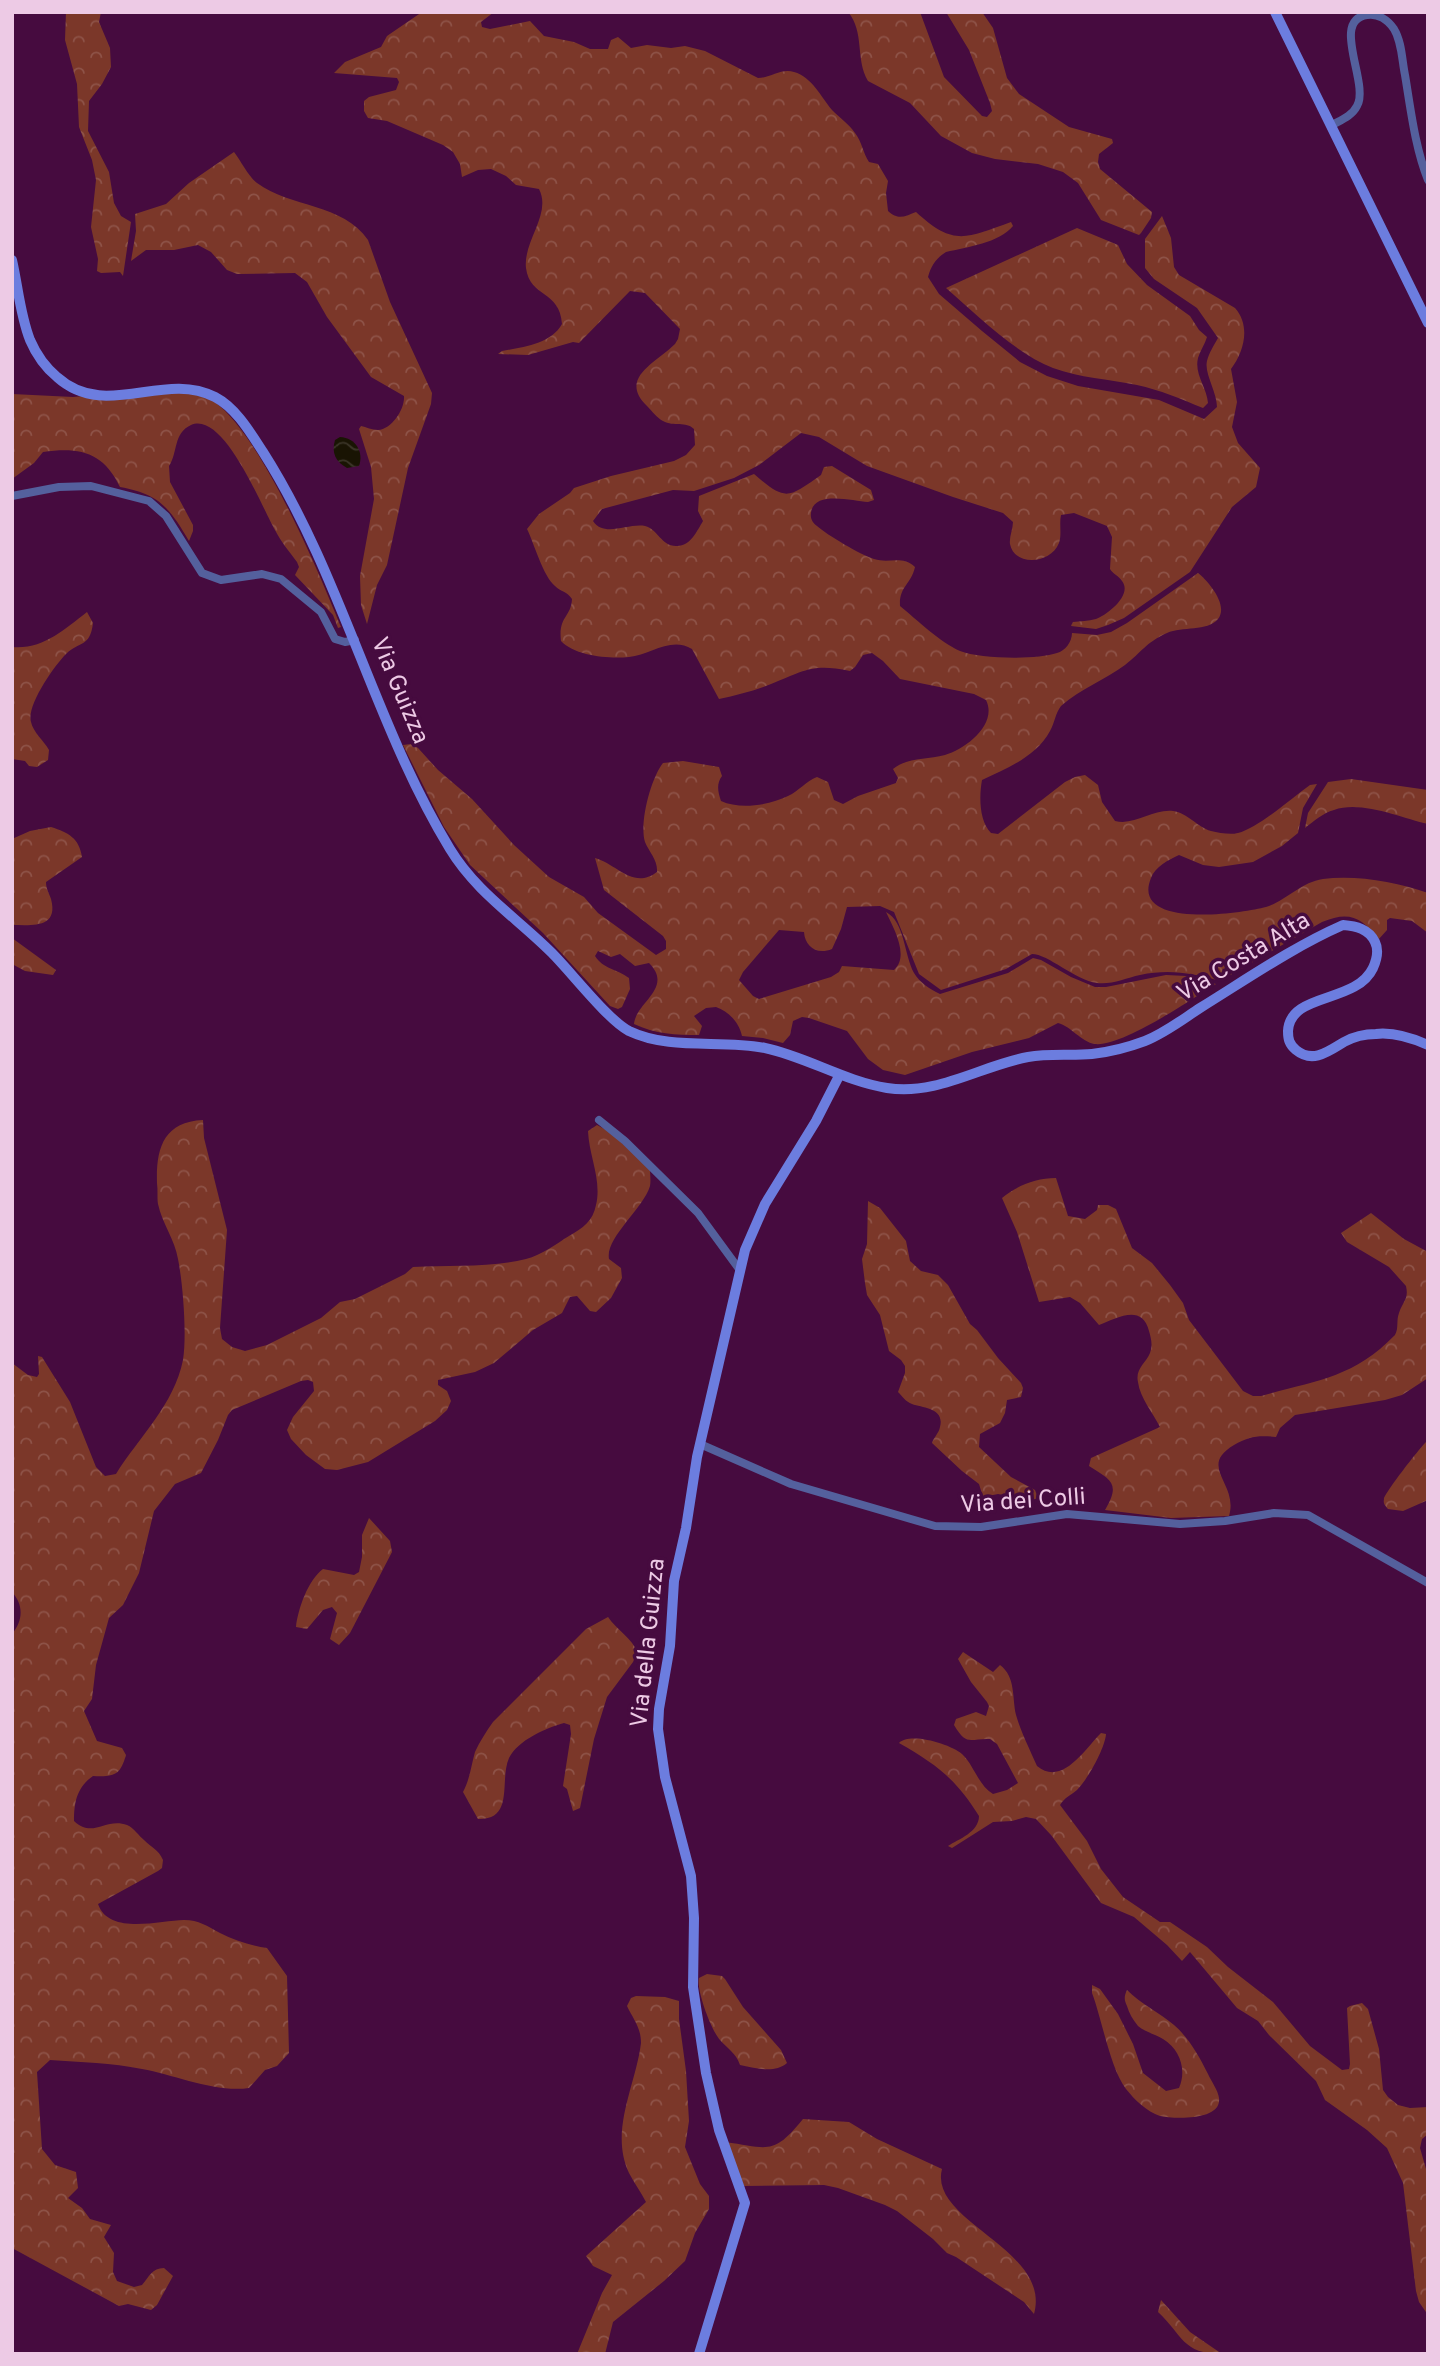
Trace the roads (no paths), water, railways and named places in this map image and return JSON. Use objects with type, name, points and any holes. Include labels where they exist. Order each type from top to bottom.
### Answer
[{"type":"main road","points":[[1275,12],[1428,323]]},
{"type":"main road","name":"Via Guizza","points":[[12,260],[30,340],[45,365],[64,383],[77,391],[96,396],[169,389],[198,391],[215,397],[242,421],[265,455],[296,513],[355,640],[423,798],[464,870],[480,889],[550,950],[626,1030],[679,1043],[763,1048],[791,1055],[839,1076]]},
{"type":"main road","name":"Via Costa Alta","points":[[839,1076],[891,1089],[916,1089],[944,1084],[1030,1056],[1095,1054],[1123,1048],[1149,1040],[1275,962],[1343,926],[1355,926],[1365,930],[1374,939],[1377,960],[1369,976],[1354,989],[1308,1004],[1294,1013],[1289,1021],[1288,1032],[1293,1048],[1303,1054],[1315,1056],[1327,1053],[1347,1040],[1376,1034],[1401,1036],[1428,1045]]},
{"type":"main road","name":"Via della Guizza","points":[[699,2354],[745,2203],[719,2130],[706,2073],[693,1987],[694,1918],[691,1877],[664,1777],[659,1729],[661,1690],[670,1646],[674,1581],[700,1444],[739,1269],[765,1204],[816,1121],[839,1076]]},
{"type":"street","points":[[1332,125],[1355,111],[1360,103],[1360,80],[1350,43],[1350,32],[1354,23],[1363,15],[1377,15],[1387,21],[1398,39],[1417,146],[1428,180]]},
{"type":"street","points":[[12,496],[48,488],[76,486],[107,489],[149,501],[166,516],[201,573],[221,580],[262,574],[281,579],[321,612],[335,639],[345,642],[355,640]]},
{"type":"street","points":[[599,1120],[625,1141],[698,1213],[739,1269]]},
{"type":"street","name":"Via dei Colli","points":[[700,1444],[791,1484],[935,1526],[994,1526],[1067,1514],[1180,1524],[1225,1521],[1274,1513],[1308,1515],[1428,1583]]},
{"type":"water","points":[[340,437],[350,440],[357,447],[359,466],[347,468],[337,460],[334,445],[335,440]]}]
